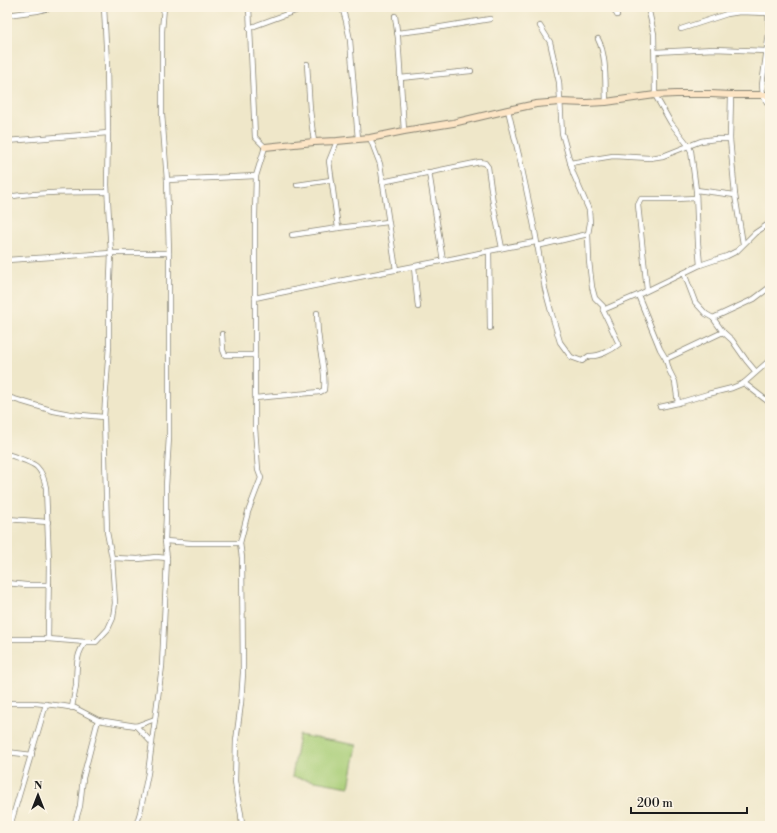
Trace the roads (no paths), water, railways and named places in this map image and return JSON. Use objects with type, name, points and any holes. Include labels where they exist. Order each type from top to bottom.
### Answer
[{"type":"street","points":[[7,15],[49,8],[69,7]]},
{"type":"street","points":[[7,639],[48,639],[96,642],[108,629],[113,618],[115,603],[112,558],[107,532],[104,417],[109,346],[111,253],[107,192],[107,64],[104,7]]},
{"type":"street","points":[[136,826],[146,781],[162,666],[167,558],[165,541],[169,437],[169,253],[167,180],[162,114],[162,31],[164,7]]},
{"type":"street","points":[[249,7],[255,137],[265,147]]},
{"type":"street","points":[[250,28],[306,7]]},
{"type":"street","points":[[342,7],[350,40],[358,139]]},
{"type":"street","points":[[614,7],[617,15]]},
{"type":"street","points":[[648,7],[654,34],[655,96],[671,123],[691,151],[696,190],[700,265]]},
{"type":"street","points":[[768,7],[769,33],[762,85],[767,95],[770,107]]},
{"type":"street","points":[[681,29],[727,14],[740,12],[768,13]]},
{"type":"street","points":[[394,16],[397,33],[404,131]]},
{"type":"street","points":[[397,33],[490,19]]},
{"type":"street","points":[[508,110],[523,174],[545,289],[552,315],[560,342],[571,357],[582,362],[589,356],[594,356],[616,347],[619,344],[603,310],[603,306],[595,298],[592,287],[589,261],[589,210],[570,163],[562,133],[560,82],[550,42],[540,26]]},
{"type":"street","points":[[598,39],[602,47],[604,57],[606,102]]},
{"type":"street","points":[[654,52],[714,49],[766,51]]},
{"type":"street","points":[[307,64],[314,142]]},
{"type":"street","points":[[400,78],[471,71]]},
{"type":"street","points":[[265,147],[370,138],[536,104],[560,102],[606,102],[655,96],[711,94],[767,95]]},
{"type":"street","points":[[731,95],[730,139],[735,195],[743,244]]},
{"type":"street","points":[[7,140],[108,133]]},
{"type":"street","points":[[370,138],[380,164],[396,270]]},
{"type":"street","points":[[570,163],[613,156],[650,158],[663,156],[701,141],[730,139]]},
{"type":"street","points":[[337,142],[328,161],[338,228]]},
{"type":"street","points":[[242,826],[235,781],[236,741],[243,673],[242,558],[240,543],[248,512],[261,478],[256,456],[255,398],[256,176],[265,147]]},
{"type":"street","points":[[382,182],[480,162],[485,163],[488,167],[493,203],[502,248]]},
{"type":"street","points":[[429,172],[443,261]]},
{"type":"street","points":[[167,180],[256,176]]},
{"type":"street","points":[[297,185],[331,180]]},
{"type":"street","points":[[696,190],[735,195]]},
{"type":"street","points":[[7,197],[26,194],[107,192]]},
{"type":"street","points":[[647,290],[638,205],[639,201],[641,199],[696,198]]},
{"type":"street","points":[[292,235],[388,222]]},
{"type":"street","points":[[603,310],[700,265],[727,256],[736,251],[755,233],[770,223]]},
{"type":"street","points":[[255,298],[489,252],[516,245],[537,244],[588,234]]},
{"type":"street","points":[[489,252],[490,328]]},
{"type":"street","points":[[7,260],[111,253],[169,253]]},
{"type":"street","points":[[414,267],[418,307]]},
{"type":"street","points":[[684,273],[695,302],[732,340],[756,372]]},
{"type":"street","points":[[712,318],[754,299],[770,287]]},
{"type":"street","points":[[638,295],[675,382],[678,403]]},
{"type":"street","points":[[255,398],[320,392],[324,390],[324,374],[319,341],[317,313]]},
{"type":"street","points":[[666,359],[723,332]]},
{"type":"street","points":[[222,334],[223,350],[225,355],[255,355]]},
{"type":"street","points":[[660,407],[732,388],[744,383],[770,360]]},
{"type":"street","points":[[744,383],[770,403]]},
{"type":"street","points":[[7,396],[54,411],[104,417]]},
{"type":"street","points":[[7,454],[37,467],[44,479],[46,488],[49,585],[48,639]]},
{"type":"street","points":[[7,519],[48,522]]},
{"type":"street","points":[[165,541],[192,543],[240,543]]},
{"type":"street","points":[[112,558],[167,558]]},
{"type":"street","points":[[7,583],[49,585]]},
{"type":"street","points":[[72,708],[76,684],[78,656],[82,646],[86,642]]},
{"type":"street","points":[[7,703],[46,704],[75,708],[98,720],[136,726],[155,719]]},
{"type":"street","points":[[10,826],[46,704]]},
{"type":"street","points":[[74,826],[80,806],[83,778],[98,720]]},
{"type":"street","points":[[136,726],[152,743]]},
{"type":"street","points":[[7,752],[32,755]]}]
